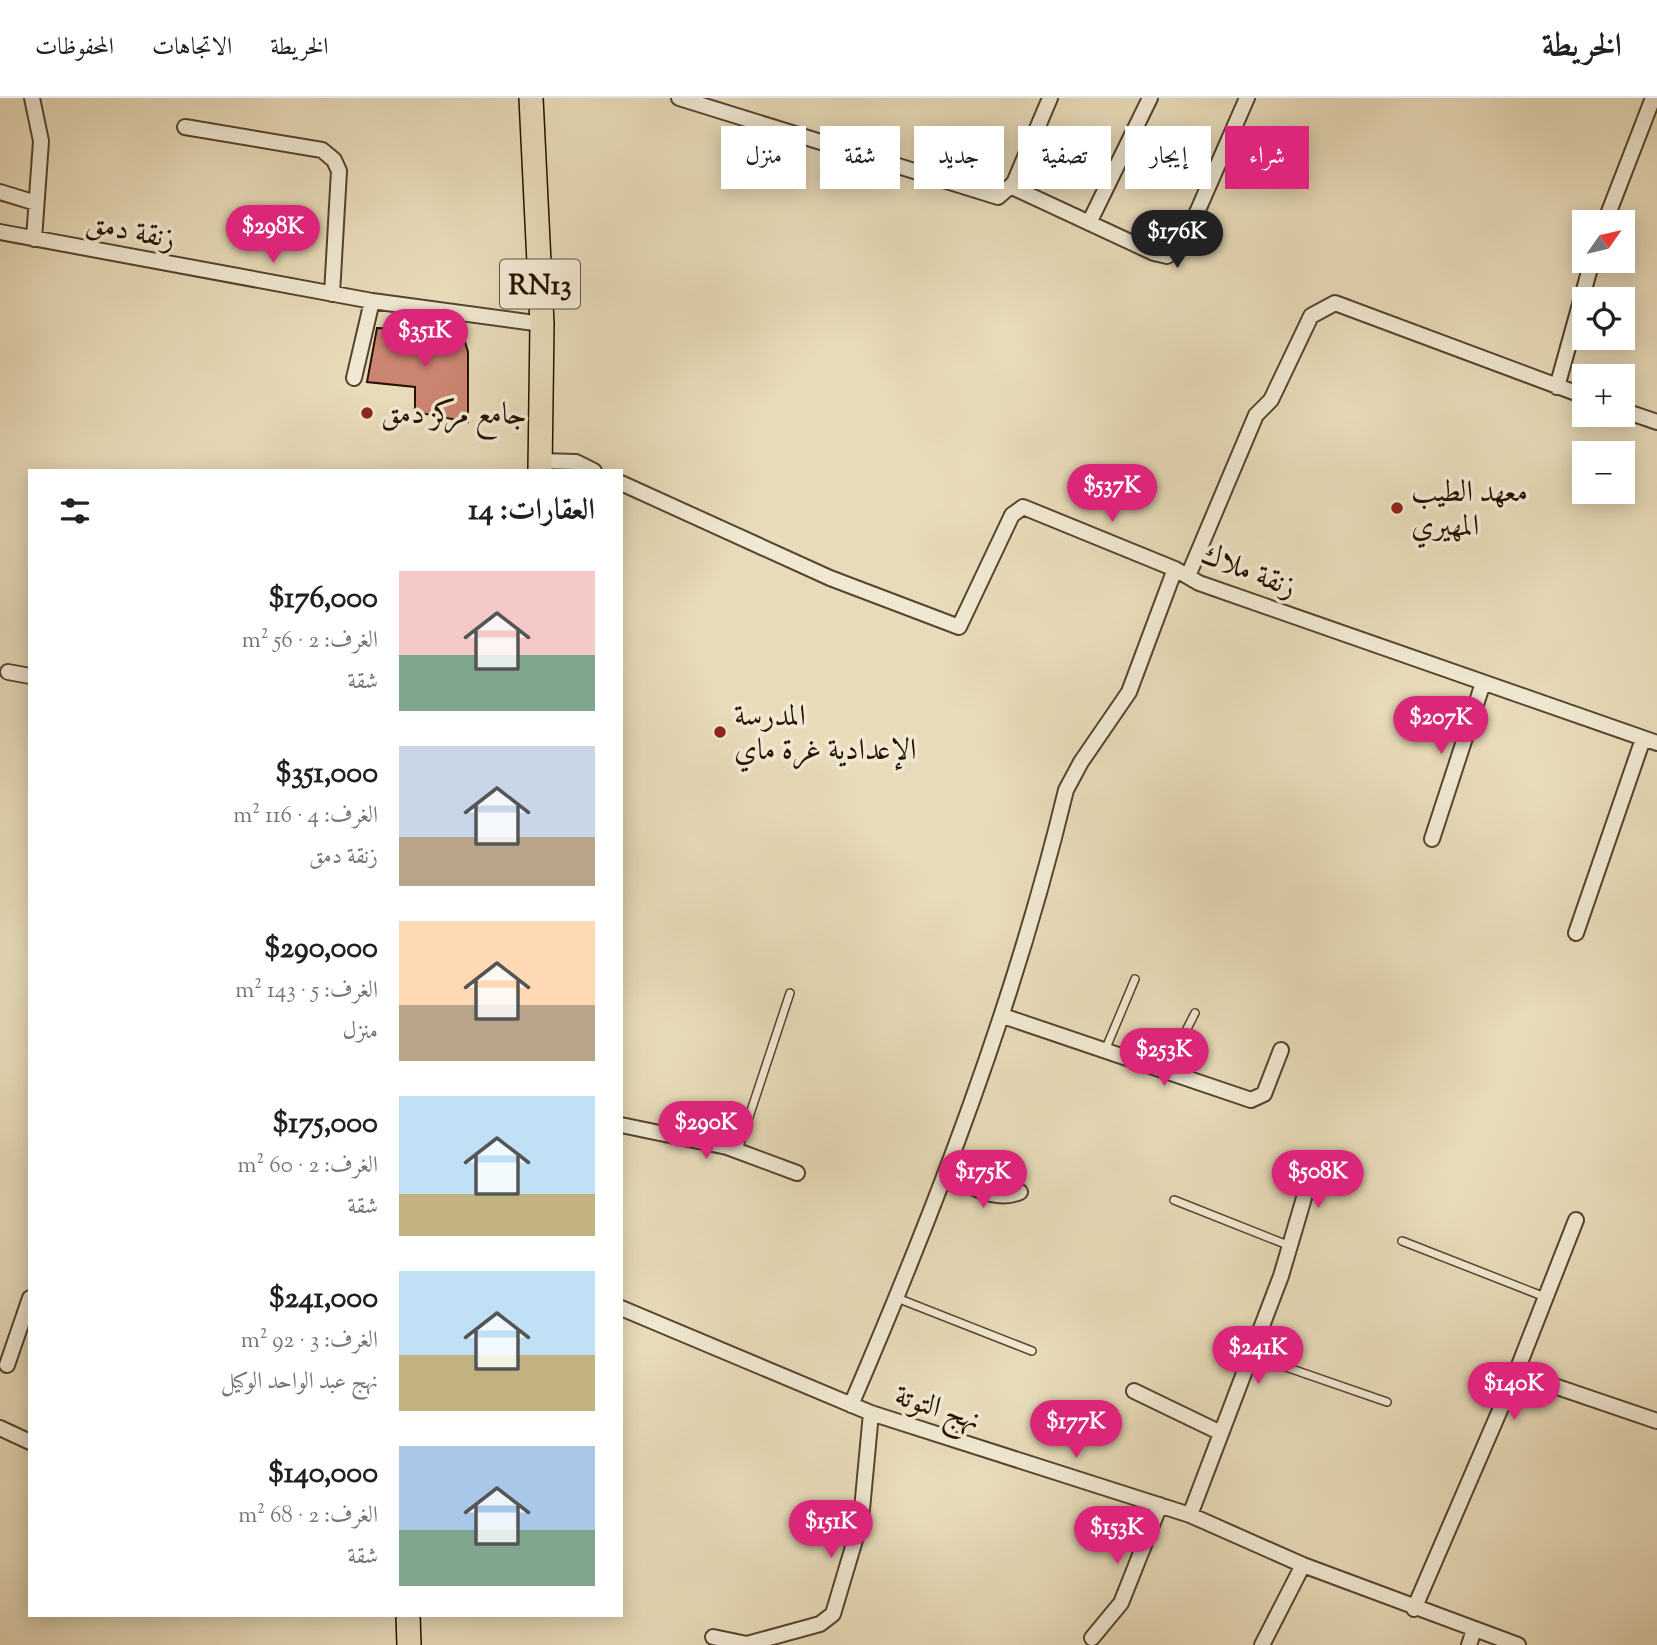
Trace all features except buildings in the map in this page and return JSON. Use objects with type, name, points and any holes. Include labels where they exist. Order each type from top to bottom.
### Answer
[{"type":"main road","name":"RN13","points":[[531,98],[542,324],[541,466]]},
{"type":"main road","points":[[408,1617],[409,1645]]},
{"type":"street","points":[[32,98],[41,141],[34,239]]},
{"type":"street","points":[[680,98],[998,197],[1012,187],[1050,98]]},
{"type":"street","points":[[1089,223],[1150,98]]},
{"type":"street","points":[[1012,187],[1154,253],[1167,256],[1173,253],[1188,233],[1247,98]]},
{"type":"street","points":[[1610,210],[1653,98]]},
{"type":"street","points":[[185,127],[322,150],[334,160],[339,171],[331,294]]},
{"type":"street","points":[[0,192],[36,204]]},
{"type":"street","name":"زنقة دمق","points":[[0,232],[372,301],[542,324]]},
{"type":"street","points":[[1557,387],[1589,273]]},
{"type":"street","points":[[354,378],[372,301]]},
{"type":"street","points":[[851,1405],[947,1176],[1003,1016],[1066,790],[1081,762],[1129,692],[1181,573],[1256,415],[1270,400],[1311,316],[1335,303],[1572,392]]},
{"type":"street","points":[[1635,414],[1657,422]]},
{"type":"street","points":[[541,466],[576,462],[590,469]]},
{"type":"street","name":"زنقة ملاك","points":[[623,484],[830,578],[959,627],[1013,514],[1023,507],[1199,583],[1650,741]]},
{"type":"street","points":[[8,672],[28,677]]},
{"type":"street","points":[[1432,839],[1483,683]]},
{"type":"street","points":[[1576,933],[1650,741]]},
{"type":"street","points":[[1003,1016],[1106,1048],[1255,1100],[1264,1094],[1281,1050]]},
{"type":"street","points":[[623,1125],[738,1150],[797,1173]]},
{"type":"street","points":[[1189,1515],[1290,1246],[1314,1164]]},
{"type":"street","points":[[947,1176],[997,1196],[1008,1197],[1020,1192]]},
{"type":"street","points":[[1414,1609],[1516,1373],[1576,1220]]},
{"type":"street","points":[[7,1365],[28,1304]]},
{"type":"street","name":"نهج التوتة","points":[[623,1309],[871,1413],[1189,1515],[1303,1565],[1414,1609],[1518,1645]]},
{"type":"street","points":[[1516,1373],[1657,1421]]},
{"type":"street","points":[[1134,1391],[1221,1433]]},
{"type":"street","points":[[713,1637],[747,1644],[829,1620],[859,1528],[871,1413]]},
{"type":"street","points":[[0,1428],[28,1441]]},
{"type":"street","points":[[1092,1638],[1121,1603],[1160,1505]]},
{"type":"street","points":[[1262,1645],[1303,1565]]},
{"type":"street","points":[[1469,1645],[1474,1630]]},
{"type":"lane","points":[[1106,1048],[1135,979]]},
{"type":"lane","points":[[738,1150],[790,993]]},
{"type":"lane","points":[[1166,1070],[1195,1013]]},
{"type":"lane","points":[[1174,1200],[1290,1246]]},
{"type":"lane","points":[[1402,1241],[1545,1297]]},
{"type":"lane","points":[[897,1298],[1032,1352]]},
{"type":"lane","points":[[1251,1355],[1387,1402]]},
{"type":"place","name":"جامع مركز دمق","points":[[367,413]]},
{"type":"place","name":"معهد الطيب المهيري","points":[[1397,508]]},
{"type":"place","name":"المدرسة الإعدادية غرة ماي","points":[[720,732]]}]
